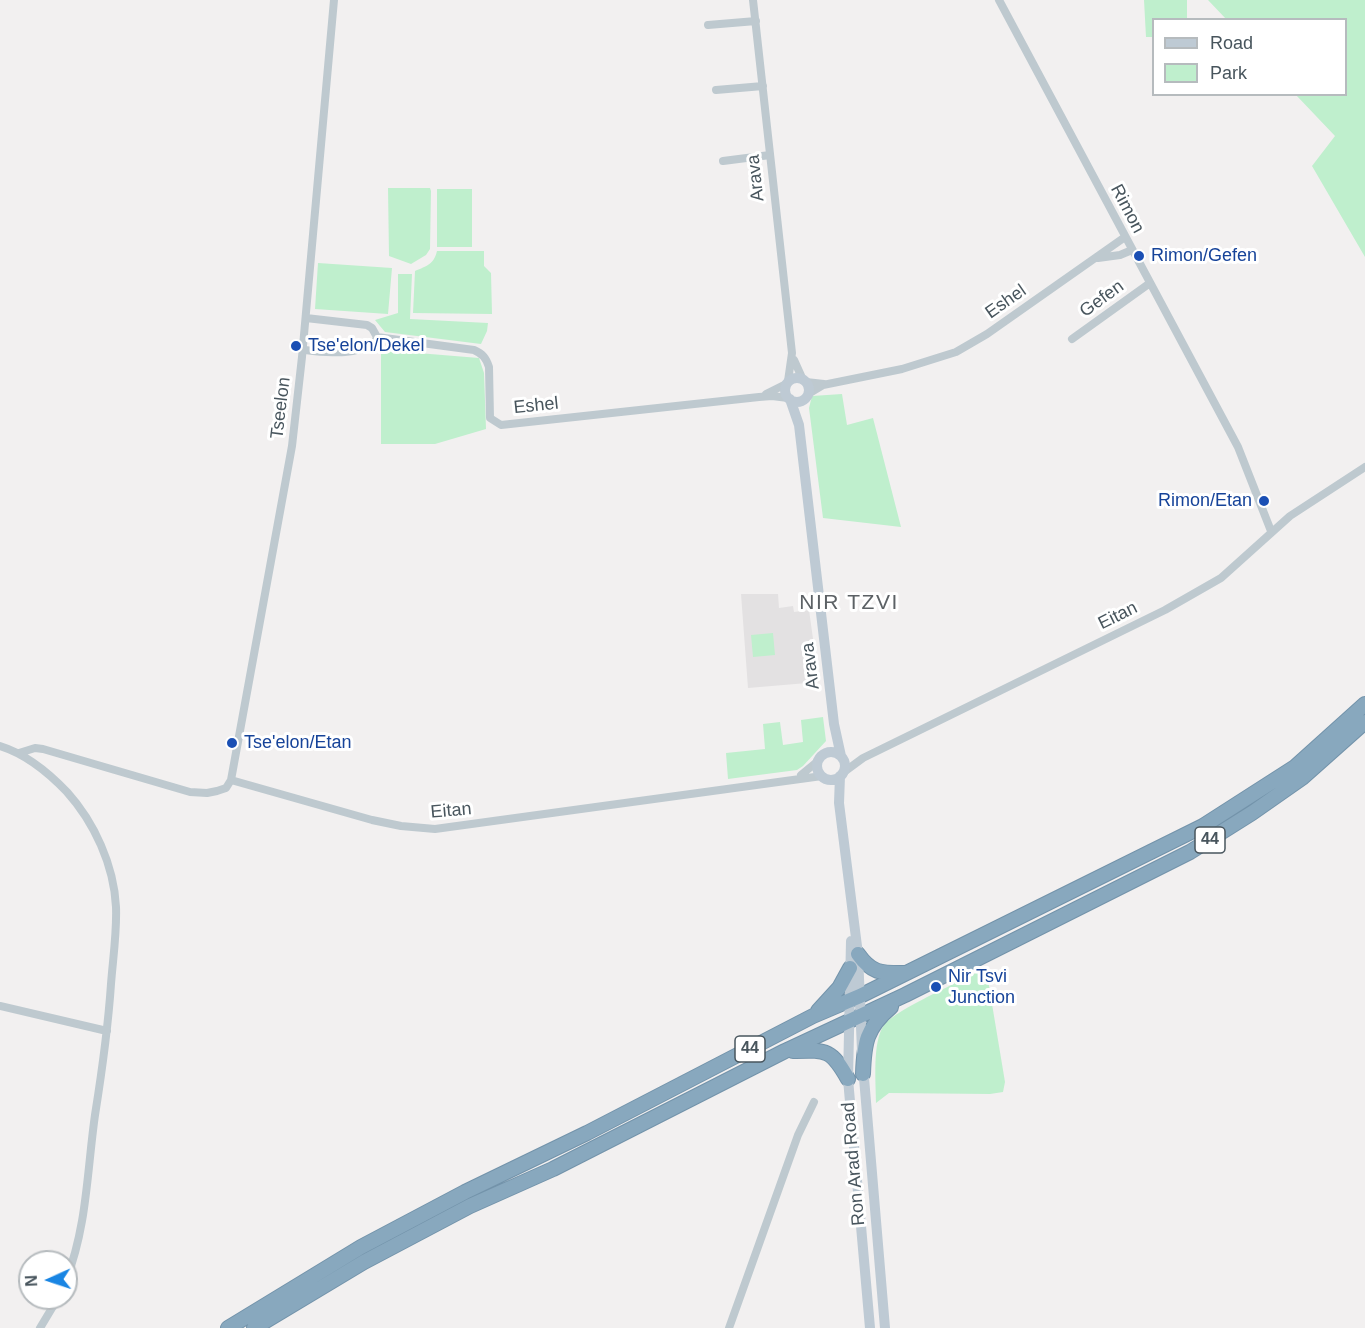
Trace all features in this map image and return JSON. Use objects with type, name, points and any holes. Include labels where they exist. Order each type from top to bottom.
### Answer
[{"type":"highway","name":"44","points":[[228,1328],[361,1247],[465,1192],[587,1133],[813,1016],[906,973],[1203,826],[1295,767],[1365,704]]},
{"type":"highway","name":"44","points":[[254,1328],[364,1262],[459,1212],[553,1169],[785,1051],[905,995],[1190,852],[1302,778],[1365,722]]},
{"type":"highway","points":[[858,954],[869,968],[876,971],[906,973]]},
{"type":"highway","points":[[813,1016],[839,988],[850,968]]},
{"type":"highway","points":[[863,1074],[864,1047],[867,1036],[878,1019],[905,995]]},
{"type":"highway","points":[[785,1051],[817,1050],[827,1053],[834,1057],[848,1079]]},
{"type":"street","name":"Tseelon","points":[[231,780],[290,459],[303,350],[334,0]]},
{"type":"street","name":"Arava","points":[[753,0],[792,352],[797,371],[804,381]]},
{"type":"street","name":"Rimon","points":[[999,0],[1238,447],[1271,531]]},
{"type":"street","points":[[708,25],[756,21]]},
{"type":"street","points":[[716,90],[763,86]]},
{"type":"street","points":[[723,161],[770,155]]},
{"type":"street","name":"Eshel","points":[[1092,262],[1125,237]]},
{"type":"street","name":"Eshel","points":[[804,381],[828,384],[902,369],[956,352],[980,339],[1098,258],[1120,255],[1132,250]]},
{"type":"street","name":"Gefen","points":[[1072,339],[1150,283]]},
{"type":"street","name":"Eshel","points":[[306,318],[367,325],[372,328],[377,337],[474,350],[480,353],[489,367],[490,418],[501,425],[759,397],[772,396],[789,399]]},
{"type":"street","points":[[303,350],[352,352],[371,345],[377,337]]},
{"type":"street","name":"Arava","points":[[787,383],[792,352]]},
{"type":"street","points":[[795,378],[804,381],[808,388],[806,397],[798,402],[789,399],[785,392],[787,383],[795,378]]},
{"type":"street","name":"Eshel","points":[[759,397],[787,383]]},
{"type":"street","name":"Eshel","points":[[806,397],[828,384]]},
{"type":"street","name":"Arava","points":[[806,397],[801,405],[799,425],[834,724],[841,756]]},
{"type":"street","name":"Arava","points":[[789,399],[799,425]]},
{"type":"street","name":"Eitan","points":[[842,774],[863,758],[1212,585],[1271,531],[1309,502],[1365,467]]},
{"type":"street","name":"Arava","points":[[821,757],[830,747],[834,724]]},
{"type":"street","points":[[0,746],[19,753],[49,774],[71,797],[95,832],[108,863],[114,891],[116,922],[107,1031],[92,1136],[85,1207],[76,1250]]},
{"type":"street","points":[[19,753],[35,748],[44,749],[174,788],[201,793],[226,788],[231,780]]},
{"type":"street","points":[[839,803],[832,787],[817,767],[821,757],[831,752],[841,756],[845,764],[839,803],[858,954],[854,998]]},
{"type":"street","name":"Eitan","points":[[841,756],[863,758]]},
{"type":"street","name":"Eitan","points":[[794,778],[807,771],[821,757]]},
{"type":"street","points":[[823,777],[834,779],[842,774]]},
{"type":"street","name":"Eitan","points":[[231,780],[372,820],[401,826],[435,829],[794,778],[823,777]]},
{"type":"street","points":[[852,907],[850,968],[854,998]]},
{"type":"street","name":"Ron Arad Road","points":[[854,998],[848,1079],[870,1328]]},
{"type":"street","points":[[0,1006],[107,1031]]},
{"type":"street","name":"Ron Arad Road","points":[[854,1020],[863,1074],[885,1328]]},
{"type":"street","points":[[729,1328],[798,1135],[814,1102]]},
{"type":"street","points":[[40,1328],[51,1310]]},
{"type":"shaded area","points":[[741,594],[778,594],[779,608],[793,606],[794,612],[809,610],[819,682],[748,688]]},
{"type":"green space","points":[[1144,0],[1187,0],[1187,18],[1152,18],[1152,37],[1146,37]]},
{"type":"green space","points":[[1208,0],[1365,0],[1365,257],[1312,166],[1335,136],[1297,96],[1347,96],[1347,18],[1225,18]]},
{"type":"green space","points":[[388,188],[430,188],[431,191],[430,249],[426,255],[411,264],[389,256]]},
{"type":"green space","points":[[437,189],[472,189],[472,247],[437,247]]},
{"type":"green space","points":[[437,251],[484,251],[484,266],[491,273],[492,314],[413,313],[415,271],[432,262]]},
{"type":"green space","points":[[318,263],[392,268],[388,314],[315,309]]},
{"type":"green space","points":[[398,274],[412,274],[410,319],[488,323],[481,344],[385,332],[375,320],[398,313]]},
{"type":"green space","points":[[381,350],[479,358],[484,373],[486,429],[435,444],[381,444]]},
{"type":"green space","points":[[842,394],[847,425],[873,418],[901,527],[823,518],[809,408],[812,396]]},
{"type":"green space","points":[[773,633],[775,655],[753,657],[751,635]]},
{"type":"green space","points":[[823,717],[826,741],[797,770],[728,779],[726,753],[765,749],[763,724],[780,722],[783,745],[803,742],[801,720]]},
{"type":"green space","points":[[986,968],[1005,1082],[1003,1092],[990,1094],[889,1093],[876,1103],[876,1052],[880,1032],[884,1025],[916,1003]]},
{"type":"place","name":"Rimon/Gefen","points":[[1139,256]]},
{"type":"place","name":"Tse'elon/Dekel","points":[[296,346]]},
{"type":"place","name":"Rimon/Etan","points":[[1264,501]]},
{"type":"place","name":"Tse'elon/Etan","points":[[232,743]]},
{"type":"place","name":"Nir Tsvi Junction","points":[[936,987]]},
{"type":"district","name":"NIR TZVI","points":[[849,603]]}]
